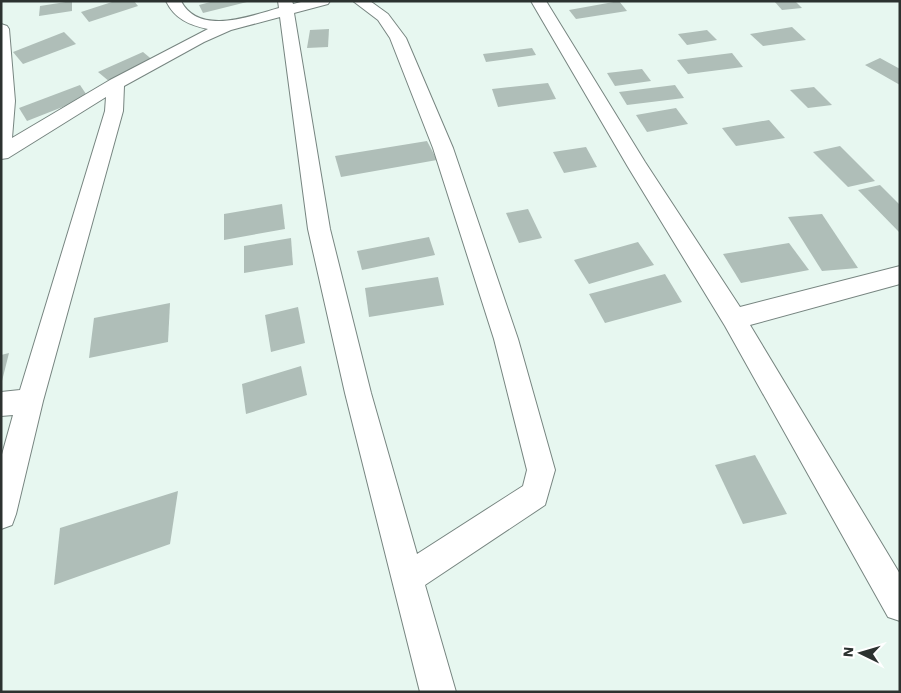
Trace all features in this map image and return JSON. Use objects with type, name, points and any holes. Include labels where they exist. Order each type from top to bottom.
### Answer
[{"type":"street","points":[[173,1],[175,7],[194,22],[226,27]]},
{"type":"street","points":[[1,153],[116,84],[198,40],[226,27],[287,6],[323,1]]},
{"type":"street","points":[[360,1],[383,17],[398,38],[443,148],[506,339],[541,470],[535,495],[408,578]]},
{"type":"street","points":[[538,1],[638,167],[734,319],[900,605]]},
{"type":"street","points":[[287,6],[319,229],[358,393],[438,692]]},
{"type":"street","points":[[194,22],[198,40]]},
{"type":"street","points":[[1,29],[6,101],[1,153]]},
{"type":"street","points":[[1,514],[30,401],[114,111],[116,84]]},
{"type":"street","points":[[71,112],[114,111]]},
{"type":"street","points":[[734,319],[900,275]]},
{"type":"street","points":[[1,404],[30,401]]},
{"type":"building","points":[[72,1],[72,11],[39,16],[40,6]]},
{"type":"building","points":[[115,1],[134,1],[138,6],[89,22],[81,12]]},
{"type":"building","points":[[214,1],[247,2],[203,13],[199,5]]},
{"type":"building","points":[[619,1],[627,11],[576,19],[569,10]]},
{"type":"building","points":[[774,1],[795,1],[802,8],[782,10]]},
{"type":"building","points":[[792,27],[806,40],[763,46],[750,34]]},
{"type":"building","points":[[329,29],[328,47],[307,48],[310,30]]},
{"type":"building","points":[[707,30],[717,40],[687,45],[678,34]]},
{"type":"building","points":[[64,32],[76,44],[23,64],[13,52]]},
{"type":"building","points":[[532,48],[536,55],[486,62],[483,54]]},
{"type":"building","points":[[143,52],[155,62],[110,82],[98,72]]},
{"type":"building","points":[[732,53],[743,67],[688,74],[677,60]]},
{"type":"building","points":[[880,58],[900,69],[900,85],[865,65]]},
{"type":"building","points":[[642,69],[651,81],[615,86],[607,73]]},
{"type":"building","points":[[548,83],[556,99],[498,107],[492,89]]},
{"type":"building","points":[[80,85],[88,97],[27,121],[19,108]]},
{"type":"building","points":[[675,85],[684,98],[627,105],[619,92]]},
{"type":"building","points":[[814,87],[832,105],[808,108],[790,90]]},
{"type":"building","points":[[676,108],[688,124],[647,132],[636,115]]},
{"type":"building","points":[[769,120],[785,138],[736,146],[722,128]]},
{"type":"building","points":[[427,141],[437,160],[341,177],[335,156]]},
{"type":"building","points":[[840,146],[875,181],[848,187],[813,152]]},
{"type":"building","points":[[586,147],[597,167],[564,173],[553,152]]},
{"type":"building","points":[[880,185],[900,205],[900,233],[858,190]]},
{"type":"building","points":[[282,204],[285,229],[224,240],[224,214]]},
{"type":"building","points":[[528,209],[542,238],[519,243],[506,213]]},
{"type":"building","points":[[822,214],[858,268],[822,271],[788,217]]},
{"type":"building","points":[[429,237],[435,255],[362,270],[357,251]]},
{"type":"building","points":[[291,238],[293,265],[244,273],[244,246]]},
{"type":"building","points":[[638,242],[654,265],[589,284],[574,260]]},
{"type":"building","points":[[789,243],[809,270],[741,283],[723,254]]},
{"type":"building","points":[[665,274],[682,302],[605,323],[589,294]]},
{"type":"building","points":[[438,277],[444,305],[369,317],[365,288]]},
{"type":"building","points":[[170,303],[168,342],[89,358],[94,318]]},
{"type":"building","points":[[298,307],[305,343],[271,352],[265,315]]},
{"type":"building","points":[[9,353],[2,381],[1,381],[1,355]]},
{"type":"building","points":[[301,366],[307,395],[246,414],[242,384]]},
{"type":"building","points":[[755,455],[787,514],[743,524],[715,465]]},
{"type":"building","points":[[178,491],[170,544],[54,585],[60,528]]}]
